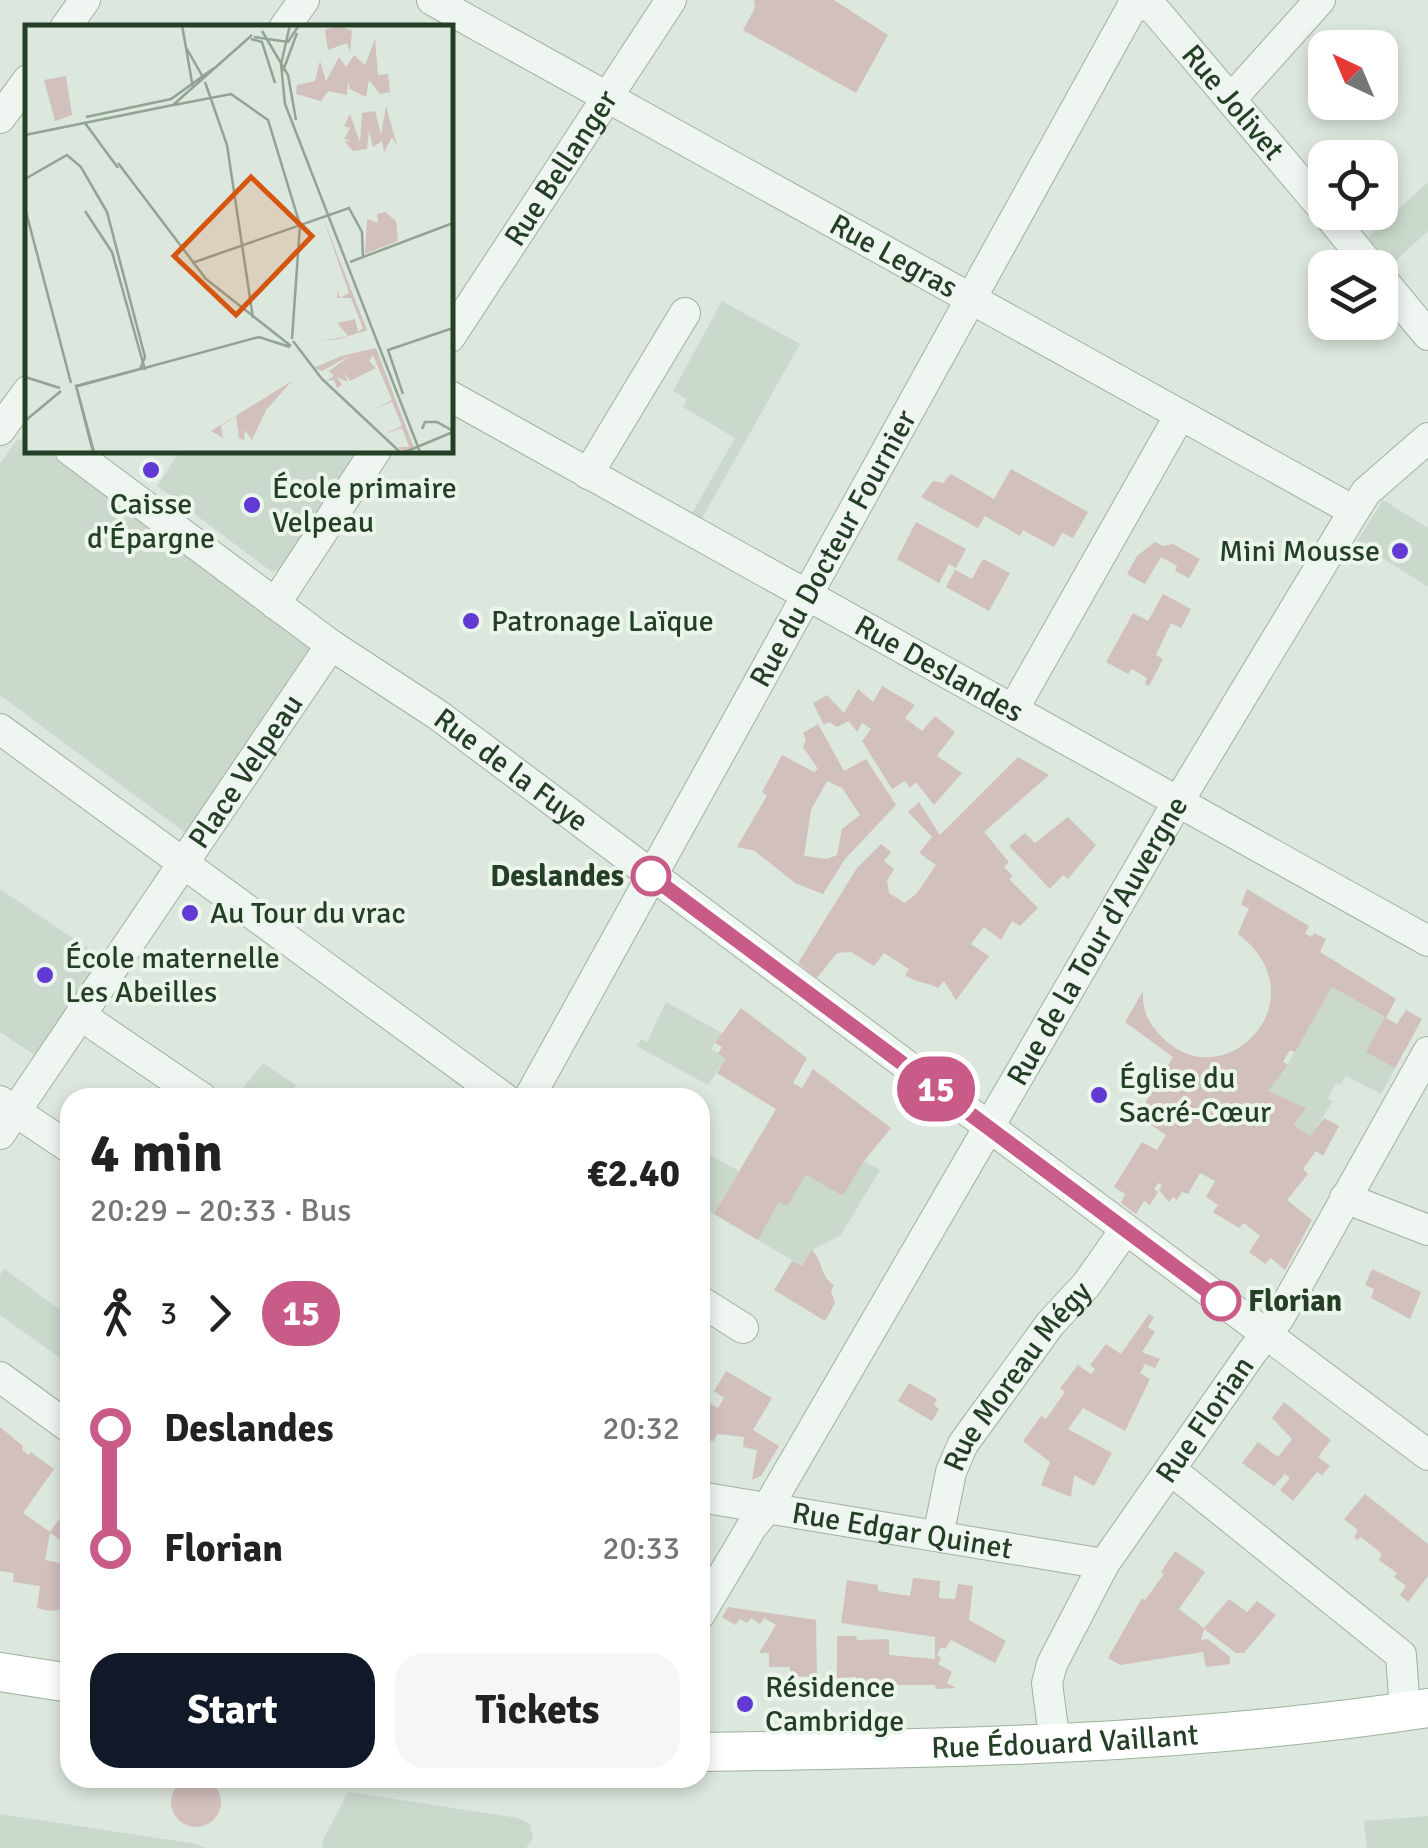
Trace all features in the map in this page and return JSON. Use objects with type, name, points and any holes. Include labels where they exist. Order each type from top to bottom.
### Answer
[{"type":"main road","points":[[0,1672],[60,1681]]},
{"type":"main road","name":"Rue Édouard Vaillant","points":[[710,1752],[1055,1744],[1417,1710]]},
{"type":"street","points":[[67,25],[85,0]]},
{"type":"street","points":[[286,25],[304,0]]},
{"type":"street","name":"Rue Legras","points":[[432,0],[1354,511]]},
{"type":"street","name":"Rue Bellanger","points":[[452,334],[672,0]]},
{"type":"street","name":"Rue Jolivet","points":[[1135,0],[1154,9],[1308,190]]},
{"type":"street","name":"Rue du Docteur Fournier","points":[[534,1088],[1135,0]]},
{"type":"street","points":[[1232,98],[1320,0]]},
{"type":"street","points":[[0,118],[25,84]]},
{"type":"street","name":"Rue Jolivet","points":[[1341,230],[1357,250]]},
{"type":"street","points":[[1398,299],[1428,335]]},
{"type":"street","points":[[588,474],[685,313]]},
{"type":"street","name":"Rue Deslandes","points":[[452,397],[1428,941]]},
{"type":"street","points":[[1014,708],[1180,415]]},
{"type":"street","name":"Rue de la Tour d'Auvergne","points":[[710,1598],[768,1506],[1179,800],[1354,511],[1366,492],[1428,438]]},
{"type":"street","name":"Rue de la Fuye","points":[[73,452],[275,604],[438,715],[1428,1455]]},
{"type":"street","points":[[275,604],[375,452]]},
{"type":"street","name":"Place Velpeau","points":[[0,729],[184,862],[332,645]]},
{"type":"street","points":[[60,1143],[5,1115],[80,1016],[184,862],[490,1088]]},
{"type":"street","points":[[80,1016],[187,1088]]},
{"type":"street","name":"Rue Florian","points":[[1055,1744],[1047,1683],[1052,1664],[1104,1564],[1279,1318],[1428,1052]]},
{"type":"street","points":[[1344,1198],[1428,1230]]},
{"type":"street","name":"Rue Moreau Mégy","points":[[938,1536],[951,1472],[963,1444],[1050,1324],[1087,1284],[1125,1230]]},
{"type":"street","points":[[710,1308],[743,1328]]},
{"type":"street","points":[[0,1377],[60,1421]]},
{"type":"street","points":[[1171,1470],[1401,1655],[1417,1710]]},
{"type":"street","name":"Rue Edgar Quinet","points":[[710,1498],[1104,1564]]},
{"type":"shaded area","points":[[754,0],[834,0],[888,35],[856,93],[743,30],[755,8]]},
{"type":"shaded area","points":[[1428,182],[1428,231],[1398,259],[1398,250],[1379,250],[1368,237],[1376,230],[1398,230],[1398,210]]},
{"type":"shaded area","points":[[722,301],[800,344],[701,520],[691,515],[735,438],[683,407],[687,399],[673,391]]},
{"type":"shaded area","points":[[25,439],[25,452],[50,452],[309,644],[311,654],[187,834],[0,695],[0,464],[16,441]]},
{"type":"shaded area","name":"École primaire Velpeau","points":[[180,452],[357,452],[281,569],[272,572],[157,486]]},
{"type":"shaded area","points":[[1011,469],[1088,512],[1073,538],[1062,533],[1054,547],[1023,530],[1020,536],[985,516],[978,528],[921,497],[933,481],[943,483],[951,474],[994,499]]},
{"type":"shaded area","name":"Mini Mousse","points":[[1383,500],[1428,528],[1428,587],[1357,542]]},
{"type":"shaded area","points":[[916,522],[966,549],[956,568],[949,564],[939,583],[897,559]]},
{"type":"shaded area","points":[[1155,542],[1163,546],[1173,544],[1200,559],[1189,578],[1161,557],[1145,584],[1127,574],[1137,556]]},
{"type":"shaded area","points":[[983,559],[1010,573],[989,611],[946,587],[955,570],[972,579]]},
{"type":"shaded area","points":[[1163,594],[1191,609],[1181,628],[1171,623],[1156,655],[1163,659],[1149,686],[1145,684],[1147,678],[1132,669],[1128,674],[1106,662],[1133,613],[1148,621]]},
{"type":"shaded area","points":[[882,686],[915,705],[905,718],[922,731],[935,716],[955,732],[937,756],[962,773],[934,805],[916,782],[910,788],[905,781],[892,789],[862,741],[871,729],[862,723],[857,732],[849,721],[837,727],[829,722],[824,725],[813,703],[827,695],[844,713],[858,689],[873,702]]},
{"type":"shaded area","points":[[818,724],[844,771],[866,759],[896,805],[845,859],[823,894],[795,883],[755,851],[737,847],[767,796],[762,792],[782,755],[814,772],[818,769],[803,747],[803,733]],"holes":[[[827,781],[842,788],[860,815],[842,829],[837,855],[827,859],[804,856],[811,810]]]},
{"type":"shaded area","points":[[1018,757],[1049,775],[984,832],[1009,862],[1004,867],[1013,876],[1009,879],[1038,908],[1020,926],[1012,921],[1001,940],[984,927],[971,944],[989,956],[956,1000],[944,981],[938,988],[913,980],[905,975],[909,969],[884,953],[874,966],[851,952],[837,953],[817,978],[798,963],[857,868],[881,844],[891,852],[884,861],[894,869],[887,881],[889,893],[905,903],[917,893],[936,865],[919,853],[932,837],[908,812],[919,802],[940,835]]},
{"type":"shaded area","points":[[1068,817],[1096,845],[1068,879],[1063,875],[1050,889],[1009,846],[1025,833],[1035,843]]},
{"type":"shaded area","name":"École maternelle Les Abeilles","points":[[0,889],[102,958],[36,1056],[0,1032]]},
{"type":"shaded area","points":[[1247,889],[1309,926],[1305,934],[1312,937],[1314,933],[1326,939],[1320,952],[1396,999],[1386,1018],[1397,1024],[1406,1010],[1422,1019],[1395,1068],[1366,1052],[1385,1017],[1332,987],[1295,1052],[1290,1050],[1283,1062],[1288,1065],[1268,1091],[1306,1108],[1294,1125],[1310,1136],[1324,1118],[1339,1126],[1323,1156],[1316,1151],[1303,1169],[1308,1174],[1287,1200],[1312,1220],[1285,1270],[1271,1258],[1265,1264],[1249,1252],[1260,1236],[1244,1223],[1239,1228],[1213,1212],[1218,1205],[1206,1197],[1215,1181],[1200,1173],[1188,1194],[1182,1192],[1177,1200],[1173,1197],[1169,1202],[1158,1183],[1154,1189],[1158,1192],[1150,1205],[1144,1201],[1136,1214],[1121,1203],[1125,1194],[1114,1187],[1142,1142],[1157,1150],[1166,1135],[1137,1116],[1173,1057],[1125,1022],[1143,991],[1151,1024],[1183,1053],[1209,1057],[1234,1051],[1254,1035],[1267,1013],[1271,987],[1262,960],[1238,934],[1249,908],[1241,905]]},
{"type":"shaded area","points":[[1332,987],[1386,1018],[1367,1052],[1395,1068],[1381,1094],[1346,1076],[1340,1085],[1336,1083],[1328,1098],[1333,1101],[1310,1137],[1294,1124],[1305,1108],[1268,1092]]},
{"type":"shaded area","points":[[666,1002],[722,1033],[711,1049],[726,1058],[708,1085],[637,1046],[641,1039],[647,1042]]},
{"type":"shaded area","points":[[741,1008],[807,1058],[793,1083],[802,1088],[813,1069],[891,1128],[864,1161],[843,1196],[806,1175],[787,1206],[779,1202],[758,1240],[714,1214],[776,1109],[717,1073],[726,1058],[718,1054],[722,1047],[715,1043]]},
{"type":"shaded area","points":[[263,1063],[296,1085],[294,1088],[243,1088]]},
{"type":"shaded area","points":[[710,1155],[739,1171],[714,1214],[710,1212]]},
{"type":"shaded area","points":[[864,1161],[880,1170],[840,1236],[812,1250],[802,1266],[758,1240],[779,1202],[787,1206],[806,1175],[843,1196]]},
{"type":"shaded area","points":[[812,1250],[826,1278],[834,1285],[831,1291],[835,1303],[825,1321],[774,1290],[792,1261],[802,1266]]},
{"type":"shaded area","points":[[4,1269],[60,1310],[60,1358],[0,1315],[0,1275]]},
{"type":"shaded area","points":[[1372,1269],[1421,1292],[1410,1319],[1371,1298],[1374,1289],[1365,1285]]},
{"type":"shaded area","points":[[1149,1314],[1154,1317],[1148,1327],[1155,1332],[1142,1352],[1160,1359],[1155,1368],[1145,1364],[1140,1373],[1150,1379],[1125,1431],[1083,1408],[1068,1429],[1112,1453],[1094,1486],[1074,1475],[1071,1497],[1041,1485],[1050,1462],[1023,1441],[1041,1416],[1046,1419],[1065,1392],[1060,1388],[1078,1365],[1091,1374],[1095,1369],[1090,1365],[1106,1344],[1121,1354]]},
{"type":"shaded area","points":[[726,1371],[772,1398],[753,1430],[779,1446],[761,1476],[752,1480],[757,1450],[743,1447],[744,1437],[717,1434],[710,1441],[710,1404],[718,1408],[724,1398],[714,1391]]},
{"type":"shaded area","points":[[909,1383],[937,1399],[934,1405],[939,1409],[932,1421],[898,1401]]},
{"type":"shaded area","points":[[1284,1402],[1331,1440],[1318,1457],[1330,1466],[1322,1475],[1317,1472],[1293,1501],[1280,1490],[1290,1478],[1285,1474],[1274,1486],[1242,1463],[1258,1442],[1278,1457],[1292,1439],[1272,1418]]},
{"type":"shaded area","points":[[0,1427],[23,1446],[22,1450],[54,1469],[23,1513],[50,1532],[60,1518],[60,1540],[50,1533],[45,1560],[60,1563],[60,1610],[37,1608],[40,1586],[13,1582],[14,1573],[0,1571]]},
{"type":"shaded area","points":[[1365,1494],[1428,1544],[1428,1576],[1408,1602],[1400,1595],[1406,1586],[1394,1577],[1397,1573],[1379,1560],[1382,1554],[1361,1537],[1354,1537],[1358,1530],[1344,1519]]},
{"type":"shaded area","points":[[1175,1551],[1205,1572],[1179,1609],[1204,1628],[1229,1599],[1247,1612],[1257,1601],[1276,1615],[1244,1653],[1236,1653],[1204,1629],[1201,1640],[1208,1639],[1230,1657],[1230,1664],[1206,1667],[1203,1652],[1120,1665],[1108,1658],[1142,1598],[1145,1600],[1164,1574],[1161,1572]]},
{"type":"shaded area","points":[[913,1578],[940,1581],[939,1598],[955,1599],[958,1584],[973,1586],[969,1620],[1006,1641],[995,1663],[951,1640],[937,1655],[941,1658],[938,1664],[952,1672],[947,1683],[956,1688],[890,1685],[889,1690],[857,1690],[856,1677],[837,1678],[837,1636],[889,1639],[889,1655],[935,1659],[935,1637],[841,1623],[847,1580],[878,1585],[878,1591],[910,1596]]},
{"type":"shaded area","points":[[728,1607],[816,1620],[817,1677],[790,1676],[790,1667],[769,1667],[769,1653],[759,1653],[776,1625],[764,1618],[760,1624],[751,1618],[747,1623],[740,1619],[735,1625],[722,1617]]},
{"type":"shaded area","points":[[176,1788],[216,1788],[219,1812],[206,1825],[186,1825],[173,1812],[171,1802]]},
{"type":"shaded area","points":[[348,1792],[518,1818],[530,1824],[533,1839],[526,1848],[323,1848],[322,1842]]},
{"type":"shaded area","points":[[0,1814],[196,1844],[206,1848],[0,1848]]},
{"type":"shaded area","points":[[1428,1816],[1428,1848],[1367,1848],[1364,1821]]},
{"type":"bus line","name":"15","points":[[651,876],[1221,1301]]},
{"type":"place","name":"Caisse d'Épargne","points":[[151,470]]},
{"type":"place","name":"École primaire Velpeau","points":[[252,505]]},
{"type":"place","name":"Mini Mousse","points":[[1400,551]]},
{"type":"place","name":"Patronage Laïque","points":[[471,621]]},
{"type":"place","name":"Deslandes","points":[[651,876]]},
{"type":"place","name":"Au Tour du vrac","points":[[190,913]]},
{"type":"place","name":"École maternelle Les Abeilles","points":[[45,975]]},
{"type":"place","name":"Église du Sacré-Cœur","points":[[1099,1095]]},
{"type":"place","name":"Florian","points":[[1221,1301]]},
{"type":"place","name":"Résidence Cambridge","points":[[745,1704]]}]
